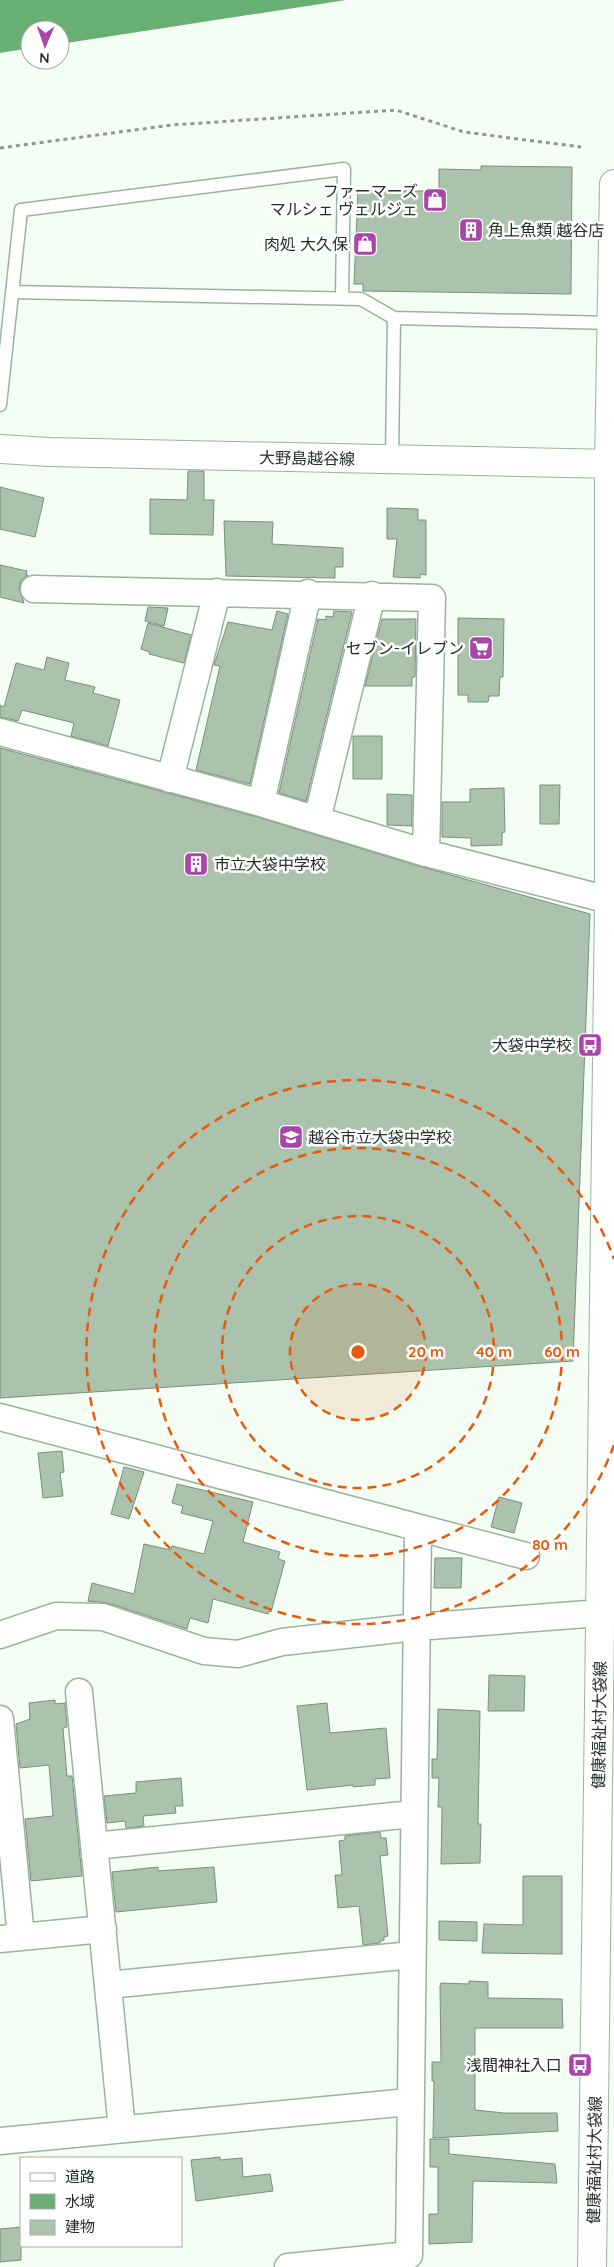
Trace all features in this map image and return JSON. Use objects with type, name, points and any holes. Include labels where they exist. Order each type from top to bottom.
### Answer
[{"type":"street","name":"健康福祉村大袋線","points":[[592,2267],[607,1612],[611,464],[614,184]]},
{"type":"street","name":"大野島越谷線","points":[[0,448],[49,452],[611,464]]},
{"type":"street","points":[[34,589],[308,593],[432,598],[426,853]]},
{"type":"street","points":[[170,779],[217,592]]},
{"type":"street","points":[[260,803],[308,593]]},
{"type":"street","points":[[317,820],[372,596]]},
{"type":"street","points":[[0,732],[260,803],[426,853],[609,900]]},
{"type":"street","points":[[0,1417],[526,1556]]},
{"type":"street","points":[[288,2267],[409,2255],[409,2102],[418,1529]]},
{"type":"street","points":[[0,1635],[56,1616],[103,1617],[204,1651],[227,1654],[249,1652],[282,1642],[416,1628],[607,1612]]},
{"type":"street","points":[[79,1692],[122,2129]]},
{"type":"street","points":[[0,1719],[11,1938],[103,1929]]},
{"type":"street","points":[[94,1846],[413,1814]]},
{"type":"street","points":[[108,1985],[412,1955]]},
{"type":"street","points":[[0,2142],[409,2102]]},
{"type":"lane","points":[[0,406],[2,370],[21,210],[344,170],[342,298]]},
{"type":"lane","points":[[12,292],[361,298],[394,318],[612,323]]},
{"type":"lane","points":[[392,459],[394,318]]},
{"type":"path","points":[[0,148],[172,124],[396,110],[464,132],[581,147]]},
{"type":"water","points":[[0,0],[346,0],[70,42],[70,20],[20,20],[20,50],[0,53]]},
{"type":"building","name":"角上魚類 越谷店","points":[[481,166],[572,167],[571,294],[363,291],[363,284],[354,284],[358,191],[439,191],[439,169],[481,170]]},
{"type":"building","points":[[188,471],[204,471],[204,500],[214,500],[213,535],[150,534],[150,499],[187,500]]},
{"type":"building","points":[[0,487],[44,498],[35,537],[0,529]]},
{"type":"building","points":[[387,508],[418,509],[418,520],[426,520],[426,575],[420,574],[420,578],[393,577],[397,539],[387,539]]},
{"type":"building","points":[[224,521],[273,522],[272,544],[343,548],[343,567],[335,567],[335,578],[226,576]]},
{"type":"building","points":[[0,565],[27,571],[26,575],[28,575],[21,581],[19,588],[24,603],[0,597]]},
{"type":"building","points":[[148,607],[168,608],[164,626],[145,621]]},
{"type":"building","points":[[277,611],[288,614],[250,784],[196,770],[220,666],[214,665],[228,622],[272,630]]},
{"type":"building","points":[[334,611],[352,612],[306,801],[279,793],[318,619],[326,620],[326,616],[333,617]]},
{"type":"building","name":"セブン-イレブン","points":[[458,618],[504,619],[503,677],[500,677],[499,696],[489,696],[488,702],[468,702],[468,695],[458,695]]},
{"type":"building","points":[[382,619],[416,619],[415,677],[412,677],[412,686],[365,686]]},
{"type":"building","points":[[148,623],[191,635],[184,663],[149,654],[150,652],[141,649]]},
{"type":"building","points":[[47,657],[69,663],[65,680],[95,687],[93,693],[120,700],[108,746],[71,736],[74,723],[22,710],[18,721],[0,717],[0,705],[4,707],[16,663],[44,670]]},
{"type":"building","points":[[353,736],[382,736],[382,779],[353,779]]},
{"type":"building","name":"越谷市立大袋中学校","points":[[0,748],[257,817],[422,867],[590,914],[573,1361],[0,1398]]},
{"type":"building","points":[[540,785],[560,785],[559,824],[540,824]]},
{"type":"building","points":[[504,788],[505,832],[502,833],[502,845],[471,846],[471,838],[442,837],[442,802],[470,802],[470,789]]},
{"type":"building","points":[[387,794],[412,795],[412,826],[387,825]]},
{"type":"building","points":[[62,1451],[64,1472],[60,1473],[63,1496],[43,1498],[38,1453]]},
{"type":"building","points":[[124,1467],[144,1472],[129,1519],[111,1514]]},
{"type":"building","points":[[177,1484],[253,1502],[243,1542],[280,1552],[278,1559],[285,1561],[271,1612],[269,1611],[268,1614],[213,1599],[208,1623],[190,1618],[187,1629],[108,1603],[88,1601],[92,1583],[134,1594],[144,1544],[171,1550],[172,1546],[204,1554],[213,1521],[181,1513],[183,1506],[172,1503]]},
{"type":"building","points":[[499,1497],[522,1503],[514,1533],[491,1527]]},
{"type":"building","points":[[435,1558],[462,1558],[461,1588],[434,1588]]},
{"type":"building","points":[[489,1675],[525,1676],[524,1711],[488,1711]]},
{"type":"building","points":[[55,1700],[55,1704],[65,1703],[67,1727],[63,1728],[67,1776],[72,1776],[82,1876],[31,1881],[25,1819],[53,1816],[49,1765],[20,1768],[16,1724],[30,1719],[29,1703]]},
{"type":"building","points":[[327,1703],[330,1733],[386,1728],[390,1778],[375,1779],[375,1785],[353,1787],[353,1785],[307,1790],[297,1706]]},
{"type":"building","points":[[438,1709],[480,1711],[478,1824],[481,1824],[480,1863],[441,1864],[442,1807],[438,1807],[439,1778],[432,1778],[432,1759],[437,1759]]},
{"type":"building","points":[[181,1778],[183,1806],[175,1806],[176,1813],[143,1816],[144,1826],[126,1828],[125,1821],[107,1823],[104,1796],[136,1793],[136,1782]]},
{"type":"building","points":[[380,1832],[381,1838],[386,1838],[388,1855],[380,1856],[388,1936],[384,1937],[384,1940],[380,1941],[380,1943],[363,1945],[359,1906],[338,1908],[335,1875],[342,1875],[339,1841],[345,1840],[345,1836]]},
{"type":"building","points":[[158,1867],[158,1871],[214,1867],[217,1902],[116,1912],[112,1872]]},
{"type":"building","points":[[523,1876],[562,1876],[562,1954],[482,1953],[484,1924],[523,1925]]},
{"type":"building","points":[[439,1921],[477,1922],[477,1941],[439,1940]]},
{"type":"building","points":[[469,1981],[488,1982],[488,1998],[562,1999],[563,2028],[475,2028],[475,2110],[504,2113],[557,2113],[558,2131],[433,2138],[434,2081],[432,2081],[432,2062],[441,2062],[440,1986],[441,1983],[469,1984]]},
{"type":"building","points":[[430,2139],[449,2139],[449,2154],[555,2164],[557,2183],[473,2181],[472,2242],[429,2244],[429,2214],[438,2214],[438,2167],[430,2167]]},
{"type":"building","points":[[220,2157],[220,2160],[242,2158],[243,2177],[270,2174],[273,2191],[196,2201],[191,2160]]},
{"type":"building","points":[[20,2227],[21,2260],[0,2262],[0,2229]]},
{"type":"place","name":"ファーマーズ マルシェ ヴェルジェ","points":[[435,200]]},
{"type":"place","name":"角上魚類 越谷店","points":[[471,230]]},
{"type":"place","name":"肉処 大久保","points":[[365,244]]},
{"type":"place","name":"セブン-イレブン","points":[[481,648]]},
{"type":"place","name":"市立大袋中学校","points":[[196,864]]},
{"type":"place","name":"大袋中学校","points":[[590,1045]]},
{"type":"place","name":"越谷市立大袋中学校","points":[[291,1137]]},
{"type":"place","name":"浅間神社入口","points":[[580,2065]]}]
